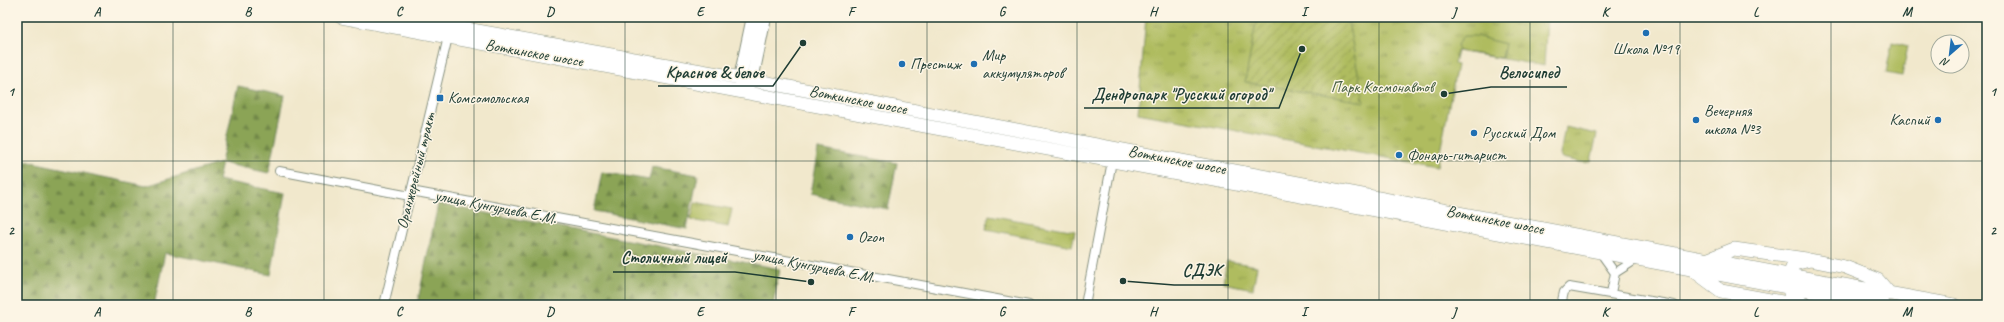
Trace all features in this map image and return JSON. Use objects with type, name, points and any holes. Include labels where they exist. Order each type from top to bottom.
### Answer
[{"type":"main road","name":"Воткинское шоссе","points":[[341,17],[1690,269],[1788,281]]},
{"type":"main road","name":"Воткинское шоссе","points":[[399,17],[746,79],[1706,260],[1788,281],[1885,302],[1954,305]]},
{"type":"main road","points":[[746,79],[753,17]]},
{"type":"main road","points":[[743,92],[765,17]]},
{"type":"main road","points":[[1706,260],[1734,250],[1810,260],[1845,267],[1878,280],[1885,302]]},
{"type":"main road","points":[[1806,305],[1792,298],[1788,281],[1794,264],[1810,260]]},
{"type":"main road","points":[[1690,269],[1721,291],[1799,305]]},
{"type":"street","name":"Оранжерейный тракт","points":[[384,305],[448,37]]},
{"type":"street","points":[[1085,305],[1112,161]]},
{"type":"street","name":"улица Кунгурцева Е.М.","points":[[279,171],[411,193],[1029,305]]},
{"type":"street","points":[[1600,252],[1615,273],[1611,293]]},
{"type":"street","points":[[1615,273],[1638,259]]},
{"type":"street","points":[[1561,305],[1564,292],[1569,287],[1674,305]]},
{"type":"green space","name":"Парк Космонавтов","points":[[1146,17],[1547,17],[1544,66],[1457,51],[1454,64],[1457,65],[1437,167],[1138,113]]},
{"type":"green space","points":[[1257,17],[1347,17],[1364,102],[1245,82]]},
{"type":"green space","points":[[1463,36],[1476,36],[1505,44],[1502,58],[1459,51],[1457,45]]},
{"type":"green space","points":[[1892,42],[1908,46],[1902,76],[1886,73]]},
{"type":"green space","points":[[238,86],[285,96],[269,173],[222,163],[218,180],[285,193],[271,275],[165,253],[154,305],[17,305],[17,159],[146,186],[221,163]]},
{"type":"green space","points":[[1565,127],[1597,134],[1591,161],[1585,163],[1562,158],[1560,155]]},
{"type":"green space","points":[[818,149],[897,163],[888,209],[810,194]]},
{"type":"green space","points":[[652,167],[698,175],[687,229],[594,211],[602,172],[649,180]]},
{"type":"green space","points":[[695,202],[732,209],[728,227],[691,220]]},
{"type":"green space","points":[[438,204],[780,269],[773,305],[417,305]]},
{"type":"green space","points":[[989,215],[1075,231],[1072,246],[986,229]]},
{"type":"green space","points":[[1227,261],[1257,266],[1253,289],[1223,283]]},
{"type":"place","name":"Школа №19","points":[[1646,33]]},
{"type":"place","name":"Красное & белое","points":[[803,43]]},
{"type":"place","name":"Дендропарк \"Русский огород\"","points":[[1302,49]]},
{"type":"place","name":"Престиж","points":[[902,64]]},
{"type":"place","name":"Мир аккумуляторов","points":[[974,64]]},
{"type":"place","name":"Велосипед","points":[[1444,94]]},
{"type":"place","name":"Комсомольская","points":[[440,98]]},
{"type":"place","name":"Вечерняя школа №3","points":[[1696,120]]},
{"type":"place","name":"Каспий","points":[[1938,120]]},
{"type":"place","name":"Русский Дом","points":[[1474,133]]},
{"type":"place","name":"Фонарь-гитарист","points":[[1399,155]]},
{"type":"place","name":"Ozon","points":[[850,237]]},
{"type":"place","name":"СДЭК","points":[[1123,281]]},
{"type":"place","name":"Столичный лицей","points":[[811,282]]}]
